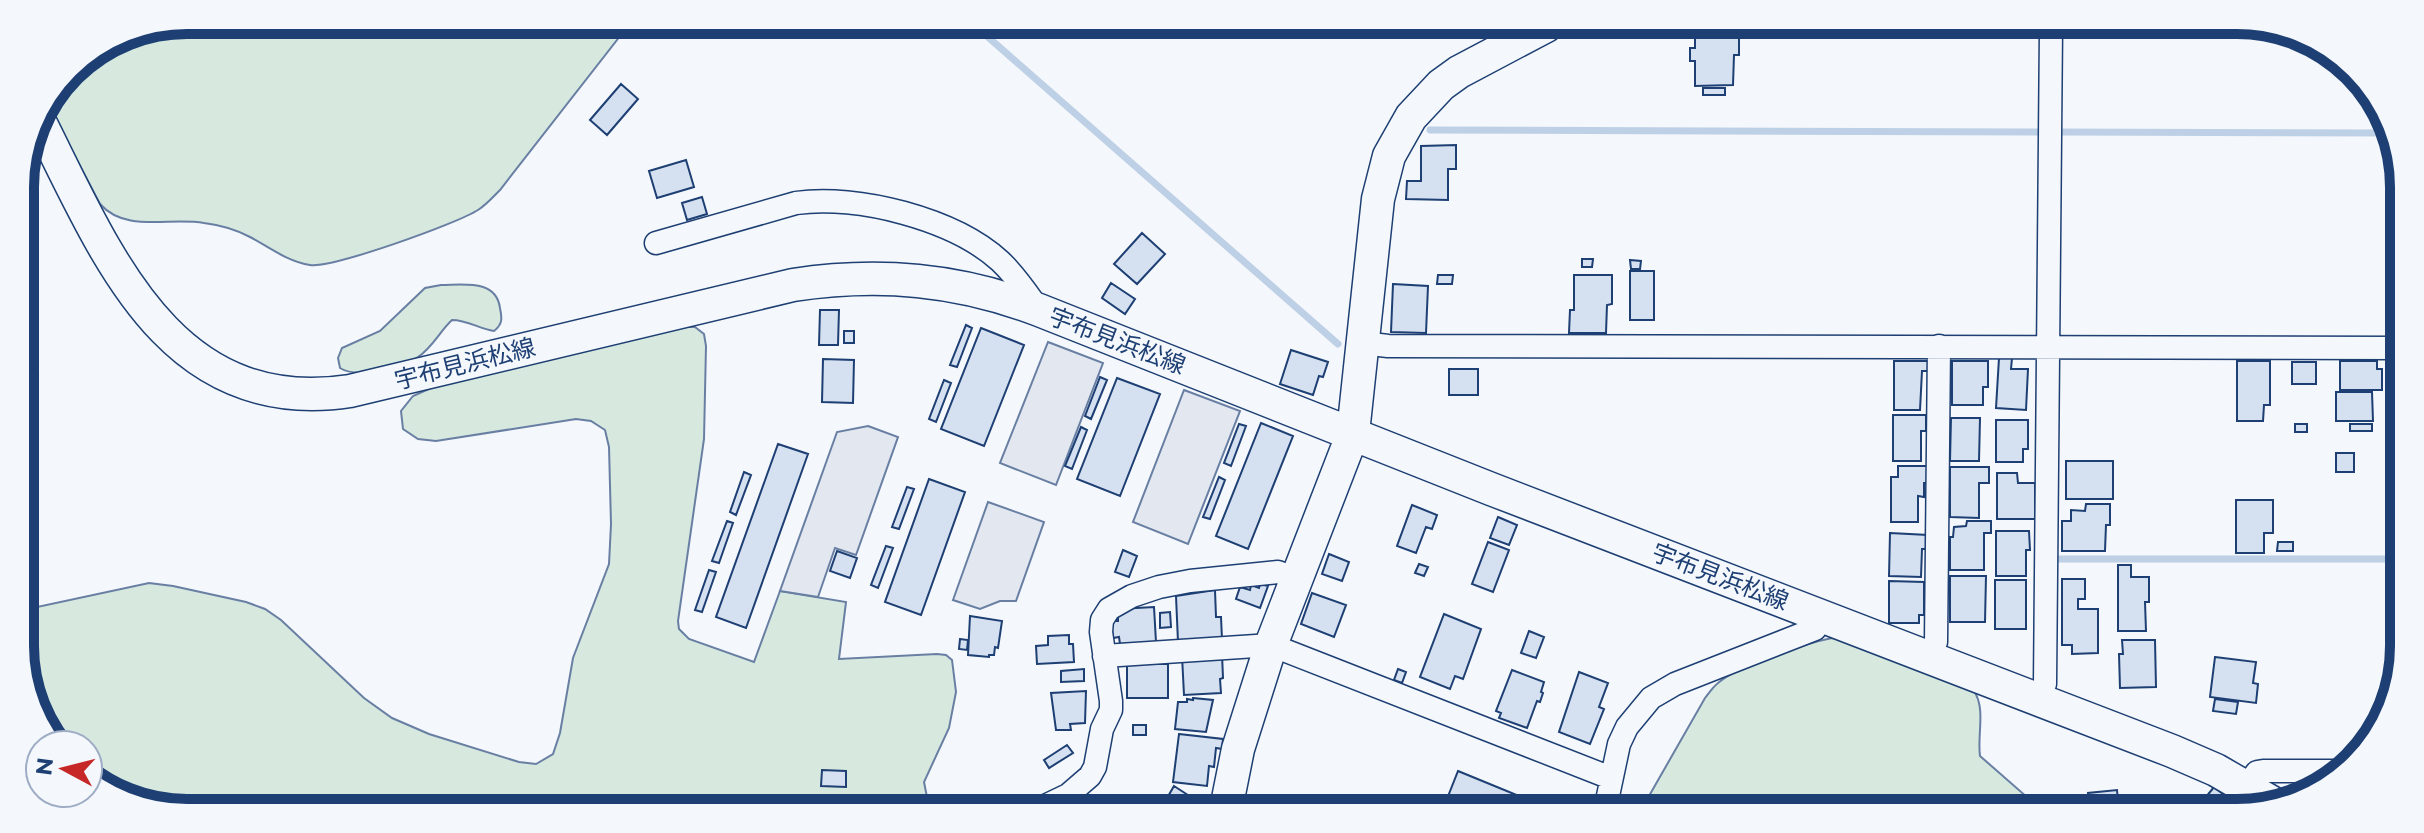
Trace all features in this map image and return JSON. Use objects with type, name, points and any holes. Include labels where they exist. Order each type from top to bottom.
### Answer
[{"type":"main road","points":[[1228,799],[1238,749],[1271,645],[1353,433],[1378,199],[1389,156],[1398,136],[1425,100],[1441,85],[1459,72],[1531,34]]},
{"type":"main road","name":"宇布見浜松線","points":[[45,131],[113,260],[159,325],[207,367],[266,391],[308,396],[350,391],[793,285],[825,280],[868,277],[921,280],[982,291],[1039,310],[2194,759],[2260,795]]},
{"type":"street","points":[[2039,699],[2045,684],[2051,34]]},
{"type":"street","points":[[656,243],[796,203],[816,200],[856,202],[944,228],[982,247],[1014,275],[1039,310]]},
{"type":"street","points":[[1362,343],[1388,346],[2390,348]]},
{"type":"street","points":[[1930,658],[1936,642],[1939,346]]},
{"type":"street","points":[[1060,799],[1090,776],[1095,767],[1102,729],[1111,710],[1101,632],[1103,618],[1109,609],[1132,596],[1190,581],[1278,572],[1295,578]]},
{"type":"street","points":[[1607,799],[1619,744],[1627,727],[1651,698],[1675,684],[1815,629],[1821,615]]},
{"type":"street","points":[[1104,656],[1271,645],[1611,778]]},
{"type":"street","points":[[2260,795],[2257,772],[2325,771]]},
{"type":"shaded area","points":[[187,34],[622,34],[500,190],[481,208],[394,244],[343,260],[310,265],[286,257],[222,226],[135,221],[110,213],[100,204],[52,113],[86,72],[110,54],[147,39]]},
{"type":"shaded area","points":[[478,286],[492,292],[500,308],[499,326],[494,331],[452,320],[428,349],[411,361],[368,372],[340,368],[338,358],[342,348],[380,331],[425,288]]},
{"type":"shaded area","points":[[683,327],[695,327],[704,334],[704,439],[679,629],[689,639],[754,662],[780,591],[846,602],[839,659],[946,655],[952,660],[956,692],[949,728],[924,782],[927,799],[187,799],[147,794],[104,774],[104,729],[59,729],[42,695],[35,666],[34,608],[149,583],[246,602],[265,609],[281,620],[364,698],[392,718],[429,734],[519,762],[536,764],[553,754],[560,733],[573,658],[609,564],[609,447],[605,430],[591,421],[576,419],[436,441],[418,439],[403,429],[401,411],[413,396],[431,388]]},
{"type":"shaded area","points":[[1048,342],[1103,363],[1056,485],[1000,463]]},
{"type":"shaded area","points":[[1184,390],[1240,411],[1188,544],[1133,522]]},
{"type":"shaded area","points":[[868,426],[898,437],[856,555],[835,548],[818,597],[780,591],[837,432]]},
{"type":"shaded area","points":[[988,502],[1044,522],[1016,601],[1000,601],[980,609],[953,600]]},
{"type":"shaded area","points":[[1832,638],[1850,641],[1974,691],[1980,706],[1980,756],[2029,799],[1647,799],[1705,698],[1716,685],[1727,676],[1790,650]]},
{"type":"building","points":[[1695,34],[1739,34],[1739,55],[1734,55],[1733,85],[1695,86],[1695,61],[1690,61],[1690,48],[1695,48]]},
{"type":"building","points":[[621,84],[638,99],[607,135],[590,120]]},
{"type":"building","points":[[1703,88],[1725,88],[1725,95],[1703,95]]},
{"type":"building","points":[[1456,145],[1456,169],[1448,169],[1448,200],[1406,199],[1407,181],[1421,181],[1421,146]]},
{"type":"building","points":[[686,160],[694,187],[657,198],[649,171]]},
{"type":"building","points":[[702,197],[707,214],[687,220],[682,203]]},
{"type":"building","points":[[1142,233],[1165,254],[1137,284],[1114,264]]},
{"type":"building","points":[[1582,259],[1593,259],[1592,267],[1582,267]]},
{"type":"building","points":[[1630,260],[1641,261],[1640,269],[1631,269]]},
{"type":"building","points":[[1630,271],[1654,271],[1654,320],[1630,320]]},
{"type":"building","points":[[1438,275],[1453,275],[1452,284],[1437,284]]},
{"type":"building","points":[[1574,275],[1612,275],[1612,304],[1607,305],[1606,333],[1569,333],[1570,310],[1574,310]]},
{"type":"building","points":[[1111,283],[1135,299],[1125,314],[1102,298]]},
{"type":"building","points":[[1393,284],[1428,286],[1426,333],[1391,332]]},
{"type":"building","points":[[820,310],[839,310],[838,345],[819,345]]},
{"type":"building","points":[[966,325],[972,328],[957,367],[950,365]]},
{"type":"building","points":[[981,328],[1024,345],[984,446],[941,429]]},
{"type":"building","points":[[844,331],[854,331],[854,343],[844,343]]},
{"type":"building","points":[[1291,350],[1328,362],[1323,377],[1319,376],[1313,395],[1280,384]]},
{"type":"building","points":[[1999,358],[2012,358],[2011,369],[2028,369],[2026,410],[1996,408]]},
{"type":"building","points":[[823,359],[854,360],[853,403],[822,402]]},
{"type":"building","points":[[34,360],[38,375],[34,376]]},
{"type":"building","points":[[1894,361],[1931,361],[1931,371],[1922,371],[1920,410],[1894,410]]},
{"type":"building","points":[[1952,361],[1988,361],[1988,387],[1983,387],[1983,405],[1952,405]]},
{"type":"building","points":[[2237,361],[2270,361],[2270,405],[2264,405],[2263,421],[2237,421]]},
{"type":"building","points":[[2340,361],[2377,361],[2377,369],[2382,369],[2382,390],[2340,390]]},
{"type":"building","points":[[2292,362],[2316,362],[2316,384],[2292,384]]},
{"type":"building","points":[[1449,369],[1478,369],[1478,395],[1449,395]]},
{"type":"building","points":[[1100,377],[1107,380],[1091,419],[1085,416]]},
{"type":"building","points":[[1117,378],[1160,394],[1120,496],[1077,479]]},
{"type":"building","points":[[944,380],[951,383],[936,422],[929,419]]},
{"type":"building","points":[[2336,392],[2372,392],[2373,421],[2336,421]]},
{"type":"building","points":[[1893,415],[1926,415],[1926,431],[1921,431],[1921,461],[1893,461]]},
{"type":"building","points":[[1951,418],[1980,418],[1979,461],[1950,461]]},
{"type":"building","points":[[1996,420],[2028,420],[2028,449],[2023,449],[2023,462],[1996,462]]},
{"type":"building","points":[[1261,423],[1293,436],[1248,549],[1216,536]]},
{"type":"building","points":[[1239,424],[1246,426],[1231,466],[1224,463]]},
{"type":"building","points":[[2295,424],[2307,424],[2307,432],[2295,432]]},
{"type":"building","points":[[2350,424],[2372,424],[2372,431],[2350,431]]},
{"type":"building","points":[[1081,427],[1087,430],[1072,469],[1065,466]]},
{"type":"building","points":[[778,444],[808,454],[746,628],[716,617]]},
{"type":"building","points":[[2336,453],[2354,453],[2354,472],[2336,472]]},
{"type":"building","points":[[2066,461],[2113,461],[2113,499],[2066,499]]},
{"type":"building","points":[[1898,466],[1929,466],[1929,483],[1924,483],[1924,497],[1918,496],[1918,522],[1891,522],[1891,477],[1898,477]]},
{"type":"building","points":[[1950,467],[1989,467],[1989,483],[1979,483],[1979,518],[1950,517]]},
{"type":"building","points":[[744,472],[751,475],[736,515],[730,512]]},
{"type":"building","points":[[1997,473],[2017,473],[2018,483],[2035,483],[2035,519],[1997,519]]},
{"type":"building","points":[[1219,477],[1225,480],[1210,519],[1203,517]]},
{"type":"building","points":[[929,479],[965,492],[921,615],[885,602]]},
{"type":"building","points":[[907,487],[914,489],[899,529],[892,527]]},
{"type":"building","points":[[2236,500],[2273,500],[2273,533],[2264,533],[2264,553],[2236,553]]},
{"type":"building","points":[[2086,504],[2110,504],[2105,551],[2062,551],[2062,521],[2071,521],[2071,510],[2085,511]]},
{"type":"building","points":[[1412,505],[1437,515],[1432,529],[1426,527],[1416,553],[1397,546]]},
{"type":"building","points":[[1498,517],[1517,525],[1509,545],[1490,538]]},
{"type":"building","points":[[727,521],[733,523],[719,563],[712,561]]},
{"type":"building","points":[[1967,521],[1991,521],[1991,533],[1984,533],[1984,570],[1950,570],[1950,537],[1953,537],[1954,527],[1966,526]]},
{"type":"building","points":[[1996,531],[2029,531],[2026,576],[1996,576]]},
{"type":"building","points":[[1890,533],[1928,535],[1928,549],[1922,549],[1921,577],[1889,576]]},
{"type":"building","points":[[1488,542],[1509,550],[1493,592],[1472,584]]},
{"type":"building","points":[[2278,542],[2293,542],[2293,551],[2277,551]]},
{"type":"building","points":[[886,546],[893,548],[878,588],[871,585]]},
{"type":"building","points":[[1123,550],[1137,556],[1129,577],[1115,572]]},
{"type":"building","points":[[837,551],[857,558],[850,578],[830,571]]},
{"type":"building","points":[[1329,554],[1349,562],[1342,581],[1322,574]]},
{"type":"building","points":[[1419,564],[1428,567],[1424,576],[1415,573]]},
{"type":"building","points":[[2118,565],[2131,565],[2131,577],[2149,577],[2149,602],[2145,602],[2146,631],[2118,631]]},
{"type":"building","points":[[709,570],[716,572],[702,612],[695,610]]},
{"type":"building","points":[[1950,576],[1986,576],[1985,622],[1950,622]]},
{"type":"building","points":[[2062,579],[2085,579],[2085,599],[2078,599],[2078,609],[2098,609],[2098,653],[2072,654],[2072,645],[2062,645]]},
{"type":"building","points":[[1995,580],[2026,580],[2026,629],[1995,629]]},
{"type":"building","points":[[1889,581],[1924,582],[1924,615],[1919,615],[1919,623],[1889,623]]},
{"type":"building","points":[[1260,584],[1268,586],[1260,608],[1236,599],[1240,587],[1250,590],[1251,585],[1259,588]]},
{"type":"building","points":[[1215,590],[1216,617],[1221,617],[1222,639],[1178,642],[1176,596]]},
{"type":"building","points":[[1312,593],[1346,605],[1334,637],[1301,624]]},
{"type":"building","points":[[1154,607],[1156,642],[1120,644],[1119,637],[1113,638],[1111,621],[1118,621],[1118,609]]},
{"type":"building","points":[[1170,612],[1171,627],[1160,628],[1160,613]]},
{"type":"building","points":[[1444,614],[1481,629],[1463,679],[1455,676],[1450,689],[1420,677]]},
{"type":"building","points":[[970,616],[1002,621],[994,655],[968,655]]},
{"type":"building","points":[[1529,631],[1544,637],[1536,658],[1521,653]]},
{"type":"building","points":[[1069,635],[1074,662],[1037,664],[1036,646],[1048,645],[1048,636]]},
{"type":"building","points":[[960,639],[968,640],[967,650],[959,649]]},
{"type":"building","points":[[2122,640],[2155,640],[2156,687],[2120,688],[2119,654],[2123,654]]},
{"type":"building","points":[[1222,654],[1221,693],[1184,695],[1182,656]]},
{"type":"building","points":[[2215,657],[2256,662],[2253,683],[2258,684],[2256,703],[2210,697]]},
{"type":"building","points":[[1127,664],[1168,664],[1168,698],[1127,698]]},
{"type":"building","points":[[1084,669],[1084,681],[1061,682],[1061,671]]},
{"type":"building","points":[[1398,669],[1406,672],[1402,683],[1394,680]]},
{"type":"building","points":[[1512,670],[1544,682],[1540,702],[1537,701],[1527,728],[1499,718],[1501,713],[1496,711]]},
{"type":"building","points":[[1579,672],[1608,683],[1599,707],[1604,709],[1590,744],[1559,732]]},
{"type":"building","points":[[1086,691],[1085,723],[1070,724],[1071,730],[1056,730],[1051,693]]},
{"type":"building","points":[[1193,698],[1213,700],[1206,732],[1175,729],[1178,702]]},
{"type":"building","points":[[2215,699],[2238,702],[2236,714],[2213,711]]},
{"type":"building","points":[[1133,725],[1146,725],[1146,735],[1133,735]]},
{"type":"building","points":[[1179,734],[1223,739],[1222,749],[1216,748],[1214,767],[1209,766],[1207,786],[1173,782]]},
{"type":"building","points":[[1067,745],[1073,753],[1049,768],[1044,760]]},
{"type":"building","points":[[822,770],[846,771],[846,787],[821,786]]},
{"type":"building","points":[[1458,771],[1526,799],[1447,799]]},
{"type":"building","points":[[1174,786],[1194,799],[1167,799]]},
{"type":"building","points":[[2214,787],[2229,799],[2204,799]]},
{"type":"building","points":[[2117,790],[2118,799],[2089,799],[2088,793]]},
{"type":"waterway","points":[[985,34],[1338,344]]},
{"type":"waterway","points":[[1430,130],[2042,132]]},
{"type":"waterway","points":[[2057,132],[2380,133]]},
{"type":"waterway","points":[[2058,559],[2390,559]]}]
